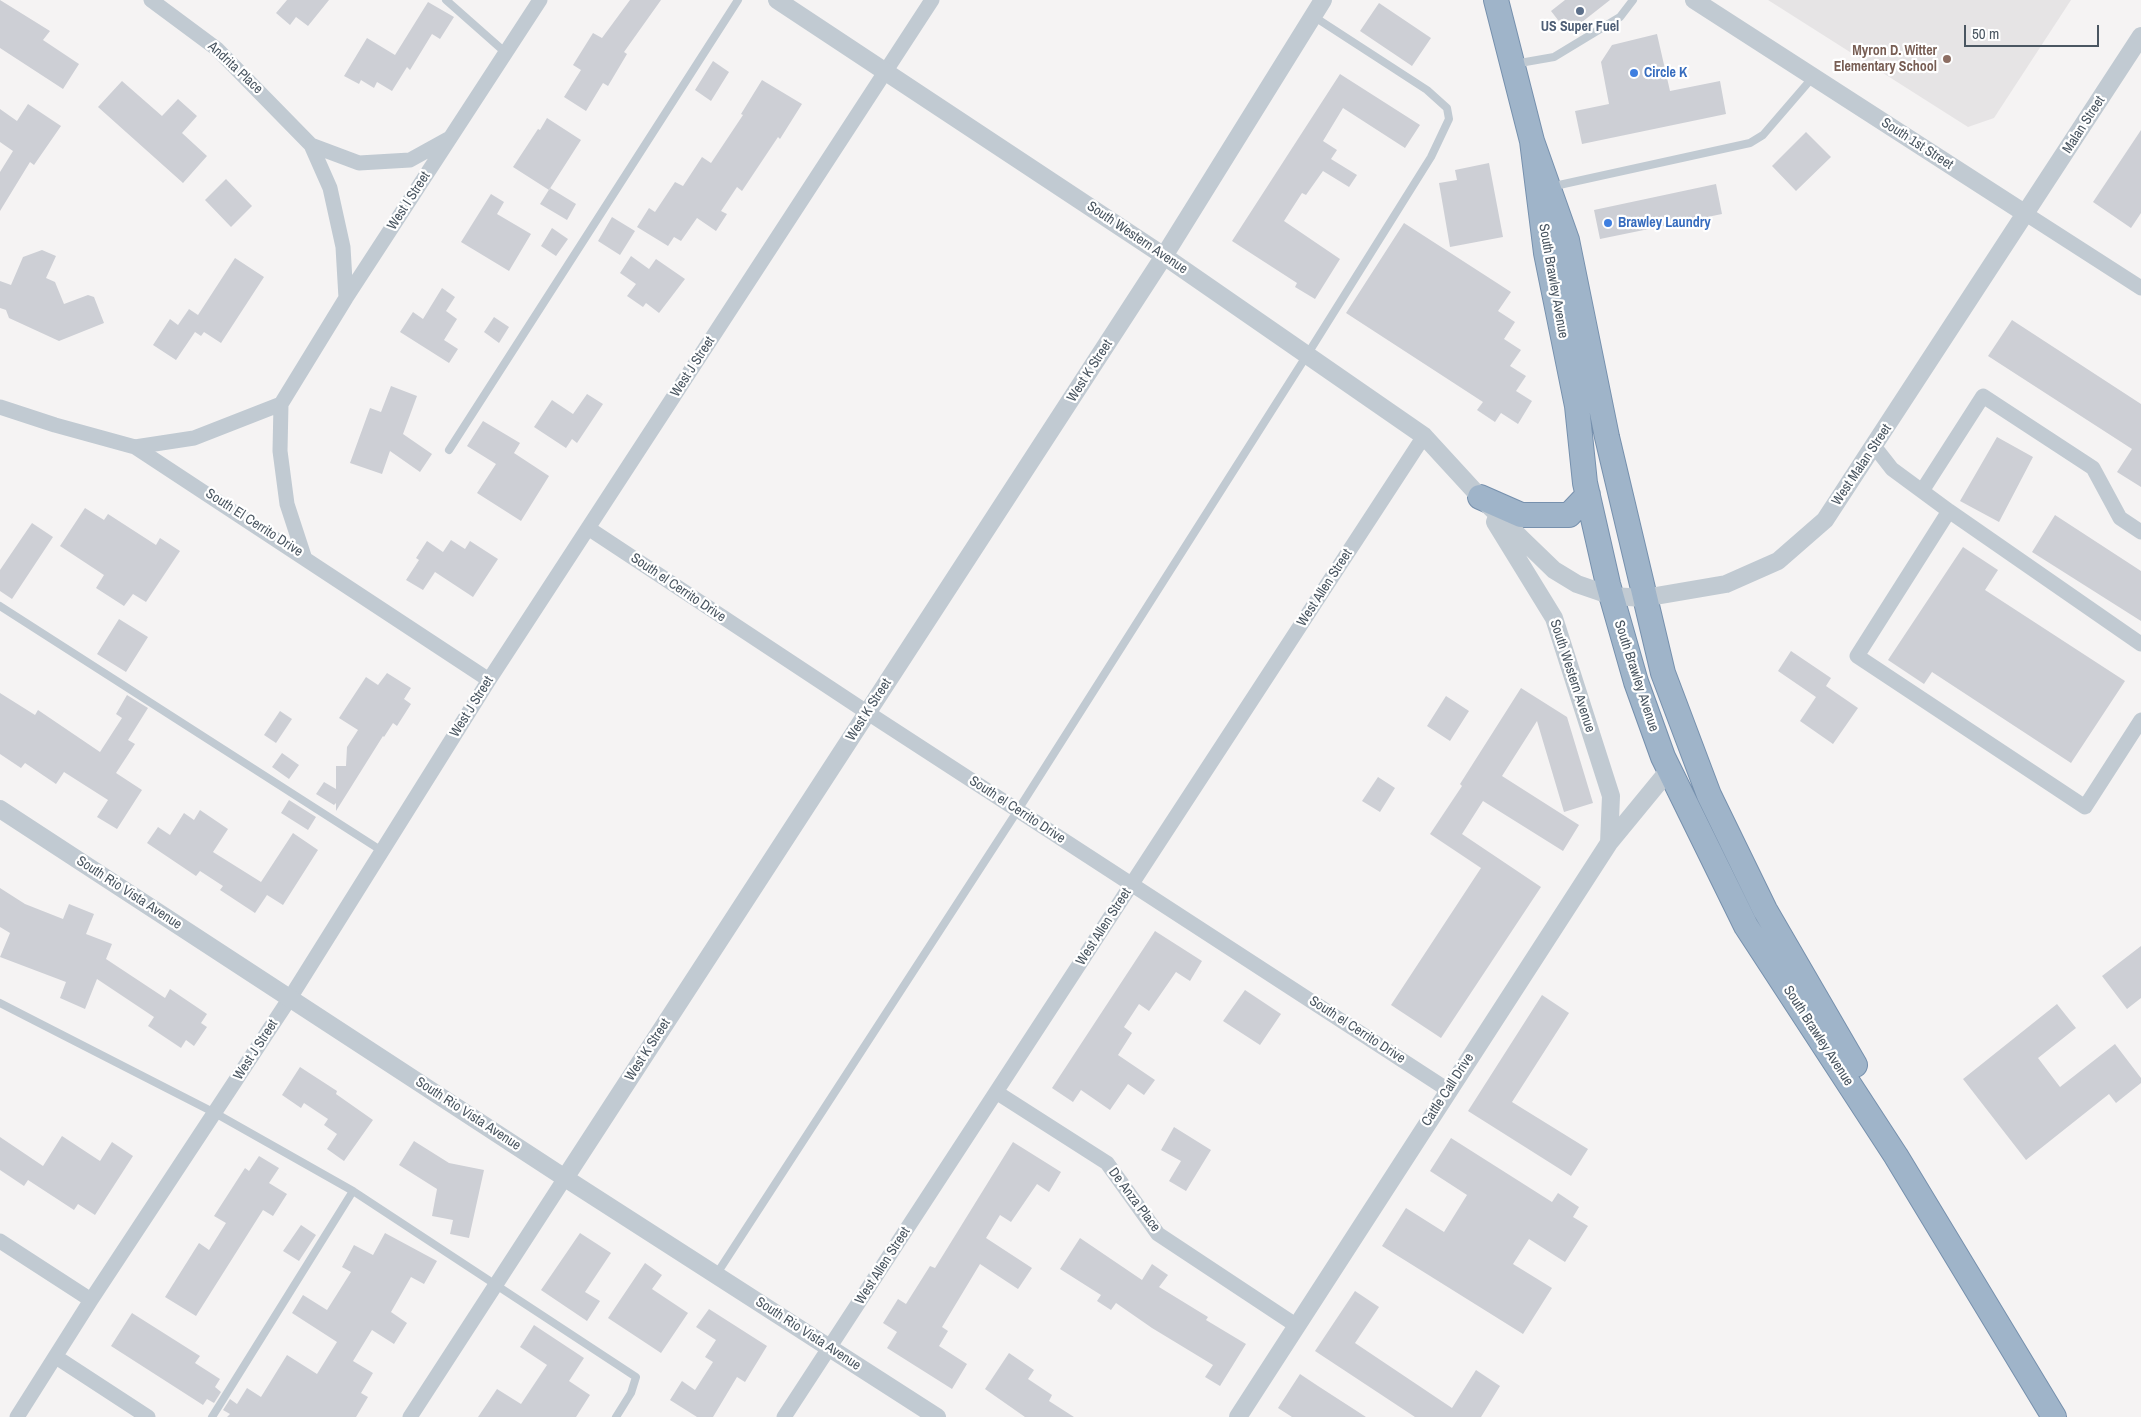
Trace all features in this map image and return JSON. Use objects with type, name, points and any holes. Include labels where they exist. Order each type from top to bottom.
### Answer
[{"type":"highway","name":"South Brawley Avenue","points":[[1499,1],[1512,64],[1532,141],[1567,240],[1607,437],[1663,673],[1709,795],[1765,910],[1863,1079],[1896,1156]]},
{"type":"highway","name":"South Brawley Avenue","points":[[1532,141],[1546,253],[1577,406],[1588,495],[1612,596],[1636,682],[1669,770],[1746,926],[1896,1156],[2054,1417]]},
{"type":"highway","points":[[1480,497],[1521,515],[1569,516],[1588,495]]},
{"type":"street","name":"Andrita Place","points":[[151,0],[217,48],[311,145],[330,188],[344,247],[346,298]]},
{"type":"street","name":"West I Street","points":[[281,404],[346,298],[540,0]]},
{"type":"street","name":"South Western Avenue","points":[[777,0],[1164,256],[1424,436],[1480,497],[1554,570],[1577,584],[1612,596]]},
{"type":"street","name":"West J Street","points":[[17,1417],[91,1300],[290,998],[489,680],[932,0]]},
{"type":"street","name":"West K Street","points":[[410,1417],[1164,256],[1323,0]]},
{"type":"street","name":"South 1st Street","points":[[1694,0],[2141,288]]},
{"type":"street","name":"Malan Street","points":[[2026,214],[2140,41]]},
{"type":"street","name":"Andrita Place","points":[[311,145],[359,163],[410,160],[451,138]]},
{"type":"street","name":"West Malan Street","points":[[1612,596],[1644,598],[1726,584],[1778,561],[1825,520],[2026,214]]},
{"type":"street","points":[[1922,491],[1983,396],[2094,468],[2120,518],[2141,532]]},
{"type":"street","points":[[135,446],[194,438],[281,404],[280,451],[287,504],[304,556]]},
{"type":"street","name":"South El Cerrito Drive","points":[[0,407],[55,425],[135,446],[489,680]]},
{"type":"street","name":"West Allen Street","points":[[784,1417],[1424,436]]},
{"type":"street","points":[[1874,446],[1892,469],[1949,511],[2141,644]]},
{"type":"street","name":"South Western Avenue","points":[[1480,497],[1554,618],[1611,796],[1609,843]]},
{"type":"street","points":[[1949,511],[1857,656],[2085,807],[2141,720]]},
{"type":"street","name":"South el Cerrito Drive","points":[[588,528],[868,713],[1448,1090]]},
{"type":"street","name":"Cattle Call Drive","points":[[1238,1417],[1609,843],[1669,770]]},
{"type":"street","name":"South Rio Vista Avenue","points":[[0,809],[565,1178],[937,1417]]},
{"type":"street","name":"De Anza Place","points":[[996,1092],[1107,1163],[1158,1234],[1297,1326]]},
{"type":"street","points":[[0,1241],[91,1300]]},
{"type":"street","points":[[56,1357],[148,1417]]},
{"type":"lane","points":[[446,0],[506,52]]},
{"type":"lane","points":[[449,450],[738,0]]},
{"type":"lane","points":[[1512,64],[1554,57],[1620,17],[1633,0]]},
{"type":"lane","points":[[716,1275],[1018,810],[1431,157],[1449,119],[1447,108],[1428,90],[1313,16]]},
{"type":"lane","points":[[1548,187],[1750,143],[1763,135],[1814,77]]},
{"type":"lane","points":[[0,606],[382,851]]},
{"type":"lane","points":[[0,1003],[215,1113],[353,1191],[636,1377],[631,1393],[616,1417]]},
{"type":"lane","points":[[212,1417],[353,1191]]},
{"type":"shaded area","name":"Myron D. Witter Elementary School","points":[[1768,0],[2071,0],[1994,118],[1968,127]]},
{"type":"building","points":[[0,0],[50,31],[43,40],[79,64],[63,89],[0,48]]},
{"type":"building","points":[[287,0],[329,0],[308,26],[296,17],[290,25],[276,13]]},
{"type":"building","points":[[630,0],[661,0],[624,52],[627,54],[608,86],[603,83],[586,111],[564,97],[581,70],[573,65],[593,33],[602,38]]},
{"type":"building","points":[[1565,0],[1610,0],[1568,33],[1551,11]]},
{"type":"building","points":[[428,2],[454,17],[440,39],[432,34],[410,70],[407,67],[392,91],[377,82],[374,88],[361,80],[359,84],[344,76],[367,38],[395,55]]},
{"type":"building","points":[[1379,3],[1431,38],[1412,66],[1360,31]]},
{"type":"building","points":[[1657,34],[1670,91],[1720,81],[1726,114],[1582,144],[1575,111],[1609,104],[1601,62],[1612,45]]},
{"type":"building","points":[[713,61],[729,72],[711,101],[695,90]]},
{"type":"building","points":[[1340,74],[1420,125],[1405,148],[1343,108],[1323,141],[1337,150],[1331,159],[1357,175],[1349,187],[1323,171],[1306,195],[1302,193],[1284,221],[1340,259],[1315,299],[1295,287],[1297,283],[1232,241]]},
{"type":"building","points":[[762,80],[802,104],[780,139],[778,137],[742,191],[737,187],[721,211],[727,214],[716,231],[697,218],[681,241],[674,237],[668,246],[637,227],[649,208],[655,212],[675,182],[683,186],[702,157],[711,163],[743,115],[741,114]]},
{"type":"building","points":[[122,81],[162,116],[178,99],[197,116],[182,133],[207,156],[183,183],[98,107]]},
{"type":"building","points":[[28,104],[61,126],[34,165],[30,162],[0,211],[0,172],[13,151],[0,142],[0,109],[17,121]]},
{"type":"building","points":[[547,118],[581,140],[549,190],[513,167]]},
{"type":"building","points":[[2141,130],[2141,213],[2131,228],[2093,202]]},
{"type":"building","points":[[1806,132],[1831,157],[1796,191],[1772,166]]},
{"type":"building","points":[[1489,163],[1503,237],[1450,247],[1439,183],[1457,180],[1455,170]]},
{"type":"building","points":[[226,179],[252,206],[231,227],[205,200]]},
{"type":"building","points":[[1716,184],[1722,214],[1600,239],[1594,210]]},
{"type":"building","points":[[550,188],[576,204],[567,220],[540,204]]},
{"type":"building","points":[[491,194],[504,202],[497,214],[531,234],[509,271],[461,242]]},
{"type":"building","points":[[612,217],[635,231],[620,255],[598,241]]},
{"type":"building","points":[[1404,223],[1511,292],[1498,311],[1515,322],[1504,339],[1521,350],[1510,366],[1526,376],[1516,391],[1532,401],[1518,424],[1501,413],[1495,422],[1477,410],[1483,402],[1346,313]]},
{"type":"building","points":[[552,228],[568,239],[556,256],[541,246]]},
{"type":"building","points":[[42,250],[56,256],[46,278],[55,282],[64,304],[88,295],[94,297],[104,323],[59,341],[9,318],[6,310],[0,308],[0,281],[11,285],[23,257]]},
{"type":"building","points":[[631,256],[649,269],[656,259],[685,279],[659,313],[646,303],[643,307],[627,296],[636,284],[620,273]]},
{"type":"building","points":[[235,258],[264,277],[221,343],[204,332],[201,336],[195,332],[176,360],[153,345],[170,319],[178,325],[189,309],[198,315]]},
{"type":"building","points":[[442,288],[455,297],[446,311],[457,319],[444,340],[458,349],[449,363],[400,332],[413,312],[423,319]]},
{"type":"building","points":[[494,317],[509,327],[499,343],[484,332]]},
{"type":"building","points":[[2012,320],[2141,404],[2141,487],[2117,472],[2132,449],[1988,356]]},
{"type":"building","points":[[391,386],[417,396],[403,434],[432,454],[420,472],[390,451],[382,474],[350,463],[370,408],[381,412]]},
{"type":"building","points":[[587,394],[603,404],[577,443],[572,439],[566,448],[534,427],[552,400],[573,414]]},
{"type":"building","points":[[483,421],[520,443],[514,453],[549,476],[521,521],[477,493],[496,464],[467,446]]},
{"type":"building","points":[[1997,437],[2033,457],[1999,522],[1960,501]]},
{"type":"building","points":[[85,508],[104,520],[108,514],[156,545],[160,538],[180,551],[146,602],[133,594],[124,606],[96,588],[104,575],[60,546]]},
{"type":"building","points":[[2055,515],[2141,571],[2141,621],[2032,552]]},
{"type":"building","points":[[32,523],[53,537],[12,599],[0,591],[0,570]]},
{"type":"building","points":[[451,540],[465,549],[470,541],[498,559],[473,597],[435,572],[423,590],[406,580],[419,560],[416,558],[427,541],[443,552]]},
{"type":"building","points":[[1963,547],[1998,570],[1985,590],[2125,681],[2071,763],[1932,672],[1924,684],[1888,660]]},
{"type":"building","points":[[119,619],[148,637],[126,672],[97,654]]},
{"type":"building","points":[[1791,651],[1831,678],[1826,686],[1858,708],[1833,744],[1800,721],[1816,697],[1778,671]]},
{"type":"building","points":[[387,673],[411,688],[404,699],[411,704],[397,726],[393,723],[383,736],[336,811],[336,803],[334,805],[316,794],[324,782],[336,789],[336,766],[346,766],[347,747],[358,730],[339,718],[366,677],[378,685]]},
{"type":"building","points":[[1521,688],[1567,717],[1593,803],[1564,812],[1537,721],[1502,776],[1579,825],[1563,851],[1483,801],[1462,834],[1541,887],[1441,1038],[1391,1005],[1481,868],[1430,834],[1462,786],[1460,784]]},
{"type":"building","points":[[0,693],[35,715],[38,710],[100,752],[122,718],[116,714],[127,695],[148,708],[128,740],[135,744],[116,773],[142,790],[117,829],[97,817],[108,800],[64,772],[56,784],[25,763],[21,768],[0,754]]},
{"type":"building","points":[[1446,696],[1469,711],[1450,741],[1427,726]]},
{"type":"building","points":[[280,711],[292,719],[276,743],[264,735]]},
{"type":"building","points":[[282,753],[299,765],[289,779],[272,767]]},
{"type":"building","points":[[1378,777],[1395,788],[1380,812],[1362,801]]},
{"type":"building","points":[[289,800],[316,817],[308,830],[281,813]]},
{"type":"building","points":[[200,810],[228,829],[213,852],[261,882],[293,833],[318,850],[283,905],[267,895],[255,913],[220,890],[223,886],[200,871],[196,876],[147,843],[158,827],[170,835],[184,813],[194,820]]},
{"type":"building","points":[[0,888],[25,904],[63,919],[69,904],[94,914],[86,934],[112,944],[106,959],[165,998],[170,989],[207,1014],[201,1023],[207,1027],[194,1046],[186,1040],[181,1048],[148,1026],[154,1017],[97,979],[85,1009],[60,998],[66,982],[0,957],[10,933],[0,927]]},
{"type":"building","points":[[1155,931],[1202,961],[1190,981],[1176,972],[1149,1011],[1139,1004],[1124,1027],[1132,1033],[1118,1055],[1155,1080],[1144,1095],[1128,1084],[1110,1110],[1081,1090],[1073,1102],[1052,1088]]},
{"type":"building","points":[[2141,946],[2141,998],[2127,1009],[2102,976]]},
{"type":"building","points":[[1245,990],[1281,1014],[1260,1045],[1223,1021]]},
{"type":"building","points":[[1542,995],[1569,1013],[1512,1102],[1588,1149],[1571,1176],[1468,1111]]},
{"type":"building","points":[[2057,1004],[2076,1028],[2038,1058],[2060,1087],[2115,1044],[2141,1078],[2141,1083],[2116,1103],[2109,1094],[2026,1160],[1963,1079]]},
{"type":"building","points":[[300,1067],[337,1091],[336,1094],[373,1120],[344,1161],[327,1149],[337,1134],[324,1125],[328,1119],[304,1103],[301,1108],[282,1095]]},
{"type":"building","points":[[1174,1127],[1211,1150],[1186,1191],[1169,1181],[1181,1161],[1161,1150]]},
{"type":"building","points":[[62,1136],[100,1161],[112,1142],[133,1156],[95,1215],[78,1204],[74,1210],[28,1180],[24,1186],[0,1170],[0,1137],[43,1166]]},
{"type":"building","points":[[1451,1138],[1552,1202],[1558,1193],[1579,1207],[1573,1217],[1588,1226],[1565,1262],[1529,1239],[1513,1264],[1552,1288],[1523,1334],[1382,1246],[1406,1208],[1444,1232],[1467,1195],[1430,1171]]},
{"type":"building","points":[[414,1141],[449,1163],[484,1170],[469,1238],[450,1234],[453,1220],[432,1216],[437,1189],[399,1165]]},
{"type":"building","points":[[1013,1142],[1061,1172],[1049,1192],[1037,1184],[1011,1222],[1000,1215],[986,1238],[1032,1268],[1018,1289],[980,1264],[942,1327],[948,1331],[939,1346],[967,1364],[952,1389],[887,1348],[897,1332],[883,1323],[898,1299],[906,1304],[930,1266],[935,1268]]},
{"type":"building","points":[[259,1156],[279,1168],[269,1183],[287,1194],[273,1216],[263,1210],[196,1316],[165,1297],[199,1243],[209,1250],[226,1223],[214,1216],[245,1168],[249,1171]]},
{"type":"building","points":[[301,1225],[316,1235],[299,1261],[283,1251]]},
{"type":"building","points":[[385,1233],[437,1261],[424,1284],[411,1277],[391,1312],[407,1323],[394,1344],[372,1330],[353,1361],[373,1373],[361,1393],[368,1397],[356,1417],[227,1417],[230,1414],[223,1410],[230,1399],[237,1404],[247,1388],[261,1397],[287,1355],[317,1374],[337,1342],[292,1313],[303,1295],[327,1310],[351,1272],[342,1267],[354,1245],[373,1255]]},
{"type":"building","points":[[580,1233],[611,1253],[585,1292],[600,1301],[587,1321],[541,1290]]},
{"type":"building","points":[[1080,1238],[1142,1280],[1152,1264],[1168,1275],[1159,1287],[1208,1317],[1206,1320],[1246,1344],[1220,1386],[1205,1377],[1213,1365],[1152,1328],[1116,1303],[1111,1310],[1097,1301],[1101,1295],[1060,1269]]},
{"type":"building","points":[[645,1263],[662,1275],[652,1289],[688,1313],[661,1353],[608,1318]]},
{"type":"building","points":[[1355,1291],[1379,1307],[1355,1343],[1452,1408],[1476,1370],[1500,1386],[1481,1417],[1415,1417],[1315,1351]]},
{"type":"building","points":[[709,1309],[767,1346],[745,1382],[737,1377],[713,1417],[697,1417],[670,1400],[682,1381],[695,1390],[713,1362],[705,1357],[716,1340],[696,1327]]},
{"type":"building","points":[[132,1313],[200,1356],[195,1363],[220,1379],[215,1387],[221,1392],[214,1403],[207,1399],[203,1405],[111,1346]]},
{"type":"building","points":[[534,1325],[584,1358],[569,1381],[590,1395],[576,1417],[478,1417],[497,1389],[521,1404],[547,1365],[520,1347]]},
{"type":"building","points":[[1009,1353],[1034,1370],[1028,1379],[1052,1395],[1049,1401],[1074,1417],[1025,1417],[985,1389]]},
{"type":"building","points":[[1300,1374],[1366,1417],[1292,1417],[1278,1408]]},
{"type":"place","name":"US Super Fuel","points":[[1580,11]]},
{"type":"place","name":"Myron D. Witter Elementary School","points":[[1947,59]]},
{"type":"place","name":"Circle K","points":[[1634,73]]},
{"type":"place","name":"Brawley Laundry","points":[[1608,223]]}]
